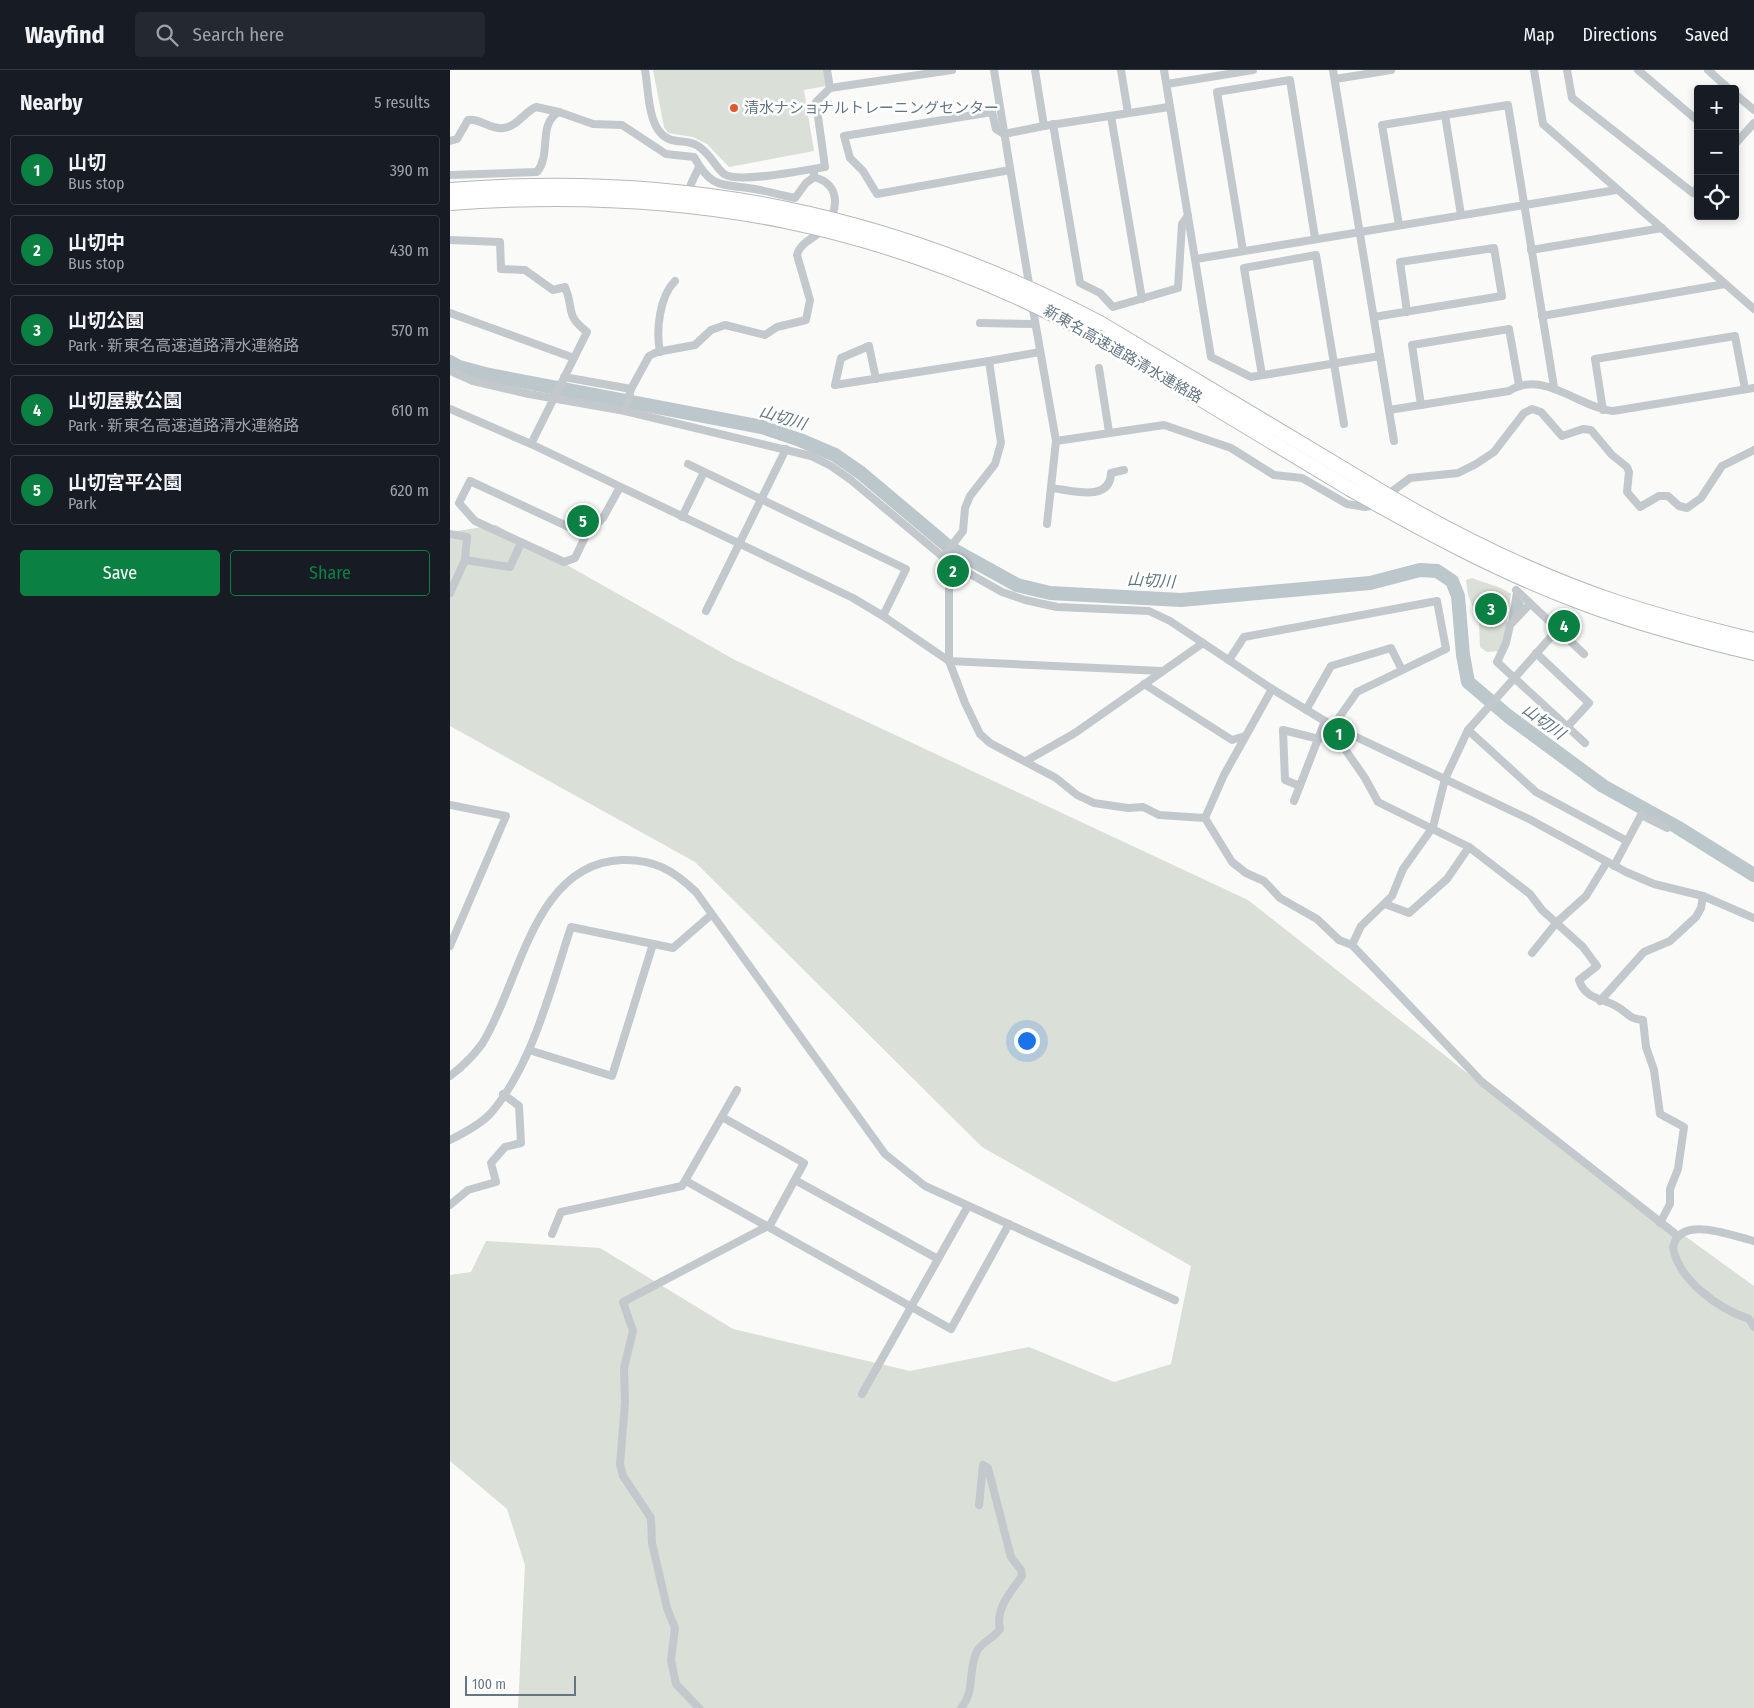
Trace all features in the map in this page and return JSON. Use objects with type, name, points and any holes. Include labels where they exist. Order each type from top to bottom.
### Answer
[{"type":"highway","name":"新東名高速道路清水連絡路","points":[[450,190],[505,185],[640,187],[768,204],[900,237],[956,257],[1049,296],[1100,323],[1456,547],[1544,588],[1674,634],[1734,642],[1754,640]]},
{"type":"highway","name":"新東名高速道路清水連絡路","points":[[450,203],[560,197],[676,203],[765,216],[834,231],[896,249],[1018,296],[1101,339],[1353,483]]},
{"type":"highway","name":"新東名高速道路清水連絡路","points":[[1734,642],[1754,653]]},
{"type":"street","points":[[626,409],[630,390],[649,356],[694,345],[711,330],[725,325],[765,335],[777,327],[806,320],[810,300],[797,255],[803,244],[816,237],[826,227],[834,208],[835,196],[833,188],[827,180],[814,172],[736,179],[722,172],[709,153],[697,144],[674,141],[664,137],[657,130],[645,70]]},
{"type":"street","points":[[827,70],[830,88]]},
{"type":"street","points":[[450,141],[457,139],[468,120],[473,119],[502,128],[513,125],[536,107],[559,112],[593,124],[622,125],[666,154],[694,157],[699,166],[715,183],[795,198],[814,172],[825,166],[816,102],[830,88],[952,70]]},
{"type":"street","points":[[994,70],[1056,441],[1047,524]]},
{"type":"street","points":[[1035,70],[1044,126]]},
{"type":"street","points":[[1121,70],[1128,113]]},
{"type":"street","points":[[1164,70],[1211,357],[1251,377],[1380,356]]},
{"type":"street","points":[[1166,84],[1206,74],[1253,70]]},
{"type":"street","points":[[1333,70],[1394,441]]},
{"type":"street","points":[[1335,79],[1387,70]]},
{"type":"street","points":[[1534,70],[1543,124],[1616,190],[1754,309]]},
{"type":"street","points":[[1567,70],[1572,98],[1693,193],[1694,192]]},
{"type":"street","points":[[1638,70],[1694,118]]},
{"type":"street","points":[[1708,70],[1725,85]]},
{"type":"street","points":[[1243,252],[1217,92],[1290,80],[1316,238]]},
{"type":"street","points":[[1739,97],[1754,110]]},
{"type":"street","points":[[1399,225],[1382,125],[1508,105],[1554,388]]},
{"type":"street","points":[[1010,170],[877,194],[863,170],[850,158],[844,136],[992,112],[996,129],[1004,134],[1053,124],[1169,107]]},
{"type":"street","points":[[450,175],[537,172],[542,166],[545,156],[547,123],[552,116],[559,112]]},
{"type":"street","points":[[1445,115],[1461,215]]},
{"type":"street","points":[[1111,116],[1142,299]]},
{"type":"street","points":[[1739,140],[1754,123]]},
{"type":"street","points":[[1053,124],[1080,283],[1100,293],[1113,307],[1178,288],[1182,224],[1188,216]]},
{"type":"street","points":[[691,184],[699,166]]},
{"type":"street","points":[[1196,260],[1316,238],[1616,190]]},
{"type":"street","points":[[1531,250],[1662,228]]},
{"type":"street","points":[[450,240],[500,242],[501,268],[525,270],[553,290],[565,287],[570,299],[570,312],[575,322],[588,332],[530,444]]},
{"type":"street","points":[[1374,317],[1407,312],[1502,296],[1494,248],[1400,262],[1407,312]]},
{"type":"street","points":[[1262,375],[1244,268],[1316,255],[1344,424]]},
{"type":"street","points":[[660,352],[657,338],[664,299],[667,289],[675,281]]},
{"type":"street","points":[[1542,316],[1725,284]]},
{"type":"street","points":[[450,313],[574,358]]},
{"type":"street","points":[[980,323],[1035,324]]},
{"type":"street","points":[[1421,405],[1412,345],[1509,329],[1519,385]]},
{"type":"street","points":[[1603,410],[1595,359],[1735,336],[1745,389]]},
{"type":"street","points":[[876,379],[869,346],[841,358],[835,385],[876,379],[989,361],[1040,352]]},
{"type":"street","points":[[989,361],[1001,442],[995,464],[970,496],[965,508],[963,531],[946,557],[949,661],[965,703],[980,734],[990,743],[1056,778],[1077,795],[1094,803],[1128,808],[1143,807],[1159,815],[1205,818]]},
{"type":"street","points":[[1099,368],[1109,432]]},
{"type":"street","points":[[450,371],[473,381],[529,394],[556,395],[626,409],[811,456],[831,466],[946,557],[988,585],[1025,600],[1056,607],[1149,610],[1203,643],[1272,690],[1333,726],[1529,819],[1611,864],[1654,884],[1703,896],[1754,918]]},
{"type":"street","points":[[564,379],[630,390]]},
{"type":"street","points":[[1389,410],[1510,391],[1519,385],[1554,388],[1603,410],[1613,411],[1754,388]]},
{"type":"street","points":[[450,409],[530,444],[853,598],[949,661],[1162,671]]},
{"type":"street","points":[[1056,441],[1164,425],[1231,448],[1274,474],[1302,478],[1347,504],[1365,507],[1375,506],[1394,488],[1410,478],[1458,473],[1476,464],[1494,452],[1524,413],[1532,409],[1541,412],[1562,436],[1583,429],[1592,430],[1612,455],[1627,467],[1629,472],[1627,492],[1640,507],[1659,496],[1668,496],[1679,506],[1687,508],[1701,498],[1722,466],[1754,450]]},
{"type":"street","points":[[706,611],[786,449]]},
{"type":"street","points":[[688,464],[906,569],[883,616]]},
{"type":"street","points":[[1051,488],[1096,493],[1105,490],[1110,483],[1111,473],[1124,470]]},
{"type":"street","points":[[682,517],[704,472]]},
{"type":"street","points":[[459,504],[470,481],[586,535]]},
{"type":"street","points":[[450,502],[459,504],[475,522],[564,562],[575,558],[586,535],[603,518],[620,487]]},
{"type":"street","points":[[450,534],[467,537],[465,560],[450,593]]},
{"type":"street","points":[[465,560],[510,567],[521,543]]},
{"type":"street","points":[[1516,590],[1584,654]]},
{"type":"street","points":[[1229,660],[1244,637],[1437,601],[1446,649],[1357,692],[1333,726],[1333,732],[1365,778],[1378,802],[1470,847],[1530,894],[1542,910],[1583,947],[1597,966],[1579,980],[1581,987],[1600,1001],[1621,1009],[1632,1019],[1643,1020],[1646,1047],[1654,1070],[1660,1114],[1684,1127],[1678,1169],[1670,1190],[1670,1204],[1660,1223]]},
{"type":"street","points":[[1530,604],[1510,625],[1506,642],[1497,662],[1585,743]]},
{"type":"street","points":[[1352,945],[1361,926],[1392,896],[1403,869],[1432,827],[1445,779],[1468,730],[1558,629]]},
{"type":"street","points":[[1026,761],[1075,733],[1203,643]]},
{"type":"street","points":[[1306,710],[1331,666],[1391,648],[1402,670]]},
{"type":"street","points":[[1536,653],[1589,703],[1568,727]]},
{"type":"street","points":[[1144,684],[1232,740],[1245,736]]},
{"type":"street","points":[[1205,818],[1224,774],[1272,690]]},
{"type":"street","points":[[1294,801],[1326,721]]},
{"type":"street","points":[[1300,786],[1284,780],[1283,730],[1319,739]]},
{"type":"street","points":[[1468,730],[1536,792],[1627,841]]},
{"type":"street","points":[[450,805],[506,816],[450,946]]},
{"type":"street","points":[[1532,953],[1557,922],[1586,896],[1627,841],[1641,815],[1667,828]]},
{"type":"street","points":[[1205,818],[1232,862],[1246,873],[1264,881],[1280,898],[1317,919],[1339,940],[1352,945],[1482,1082],[1678,1236]]},
{"type":"street","points":[[1385,904],[1409,913],[1448,879],[1470,847]]},
{"type":"street","points":[[450,1076],[467,1062],[482,1044],[542,913],[563,885],[579,872],[595,864],[614,860],[635,859],[656,864],[675,873],[696,892],[885,1154],[925,1186],[1175,1300]]},
{"type":"street","points":[[1600,1001],[1644,952],[1670,941],[1696,917],[1701,908],[1703,896]]},
{"type":"street","points":[[450,1140],[472,1128],[491,1113],[529,1050],[571,928],[673,948],[712,915]]},
{"type":"street","points":[[529,1050],[612,1076],[653,944]]},
{"type":"street","points":[[552,1234],[562,1212],[682,1186],[737,1090]]},
{"type":"street","points":[[450,1204],[468,1190],[496,1182],[491,1163],[505,1147],[521,1143],[519,1106],[503,1094]]},
{"type":"street","points":[[699,1708],[676,1684],[672,1660],[675,1628],[667,1608],[652,1543],[651,1518],[623,1476],[620,1464],[625,1403],[624,1368],[633,1330],[623,1302],[769,1226],[795,1180],[804,1163],[722,1117]]},
{"type":"street","points":[[795,1180],[938,1259]]},
{"type":"street","points":[[686,1181],[951,1329],[1009,1224]]},
{"type":"street","points":[[862,1394],[968,1206]]},
{"type":"street","points":[[1754,1241],[1700,1229],[1689,1229],[1678,1236],[1674,1243],[1674,1254],[1684,1272],[1714,1303],[1731,1313],[1749,1319],[1754,1327]]},
{"type":"street","points":[[961,1708],[972,1690],[970,1672],[978,1649],[996,1636],[1000,1629],[998,1620],[1002,1606],[1022,1576],[1021,1570],[1011,1557],[988,1468],[983,1465],[979,1506]]},
{"type":"shaded area","name":"清水ナショナルトレーニングセンター","points":[[653,70],[823,70],[826,86],[804,90],[814,151],[729,167],[707,144],[693,137],[668,133],[664,127]]},
{"type":"shaded area","points":[[575,509],[598,518],[588,529],[569,524]]},
{"type":"shaded area","points":[[496,525],[735,660],[1248,900],[1552,1140],[1754,1286],[1754,1708],[518,1708],[525,1565],[507,1509],[450,1461],[450,1275],[471,1272],[486,1241],[600,1248],[733,1329],[910,1371],[1029,1347],[1114,1382],[1171,1364],[1191,1266],[982,1147],[695,862],[450,726],[450,532]]},
{"type":"shaded area","points":[[1472,578],[1511,594],[1505,637],[1499,651],[1487,652],[1480,647],[1479,623],[1468,595],[1466,580]]},
{"type":"shaded area","points":[[1513,592],[1523,602],[1524,606],[1508,623]]},
{"type":"shaded area","points":[[1554,612],[1578,634],[1573,640],[1551,613]]},
{"type":"waterway","name":"山切川","points":[[450,362],[459,367],[489,375],[762,427],[800,440],[835,455],[861,473],[950,548],[1017,585],[1050,593],[1181,600],[1370,583],[1420,570],[1437,571],[1452,581],[1458,596],[1463,655],[1468,682],[1508,716],[1603,786],[1677,827],[1754,875]]},
{"type":"place","name":"清水ナショナルトレーニングセンター","points":[[734,108]]},
{"type":"place","name":"山切宮平公園","points":[[583,521]]},
{"type":"place","name":"山切中","points":[[953,571]]},
{"type":"place","name":"山切公園","points":[[1491,609]]},
{"type":"place","name":"山切屋敷公園","points":[[1564,626]]},
{"type":"place","name":"山切","points":[[1339,734]]}]
